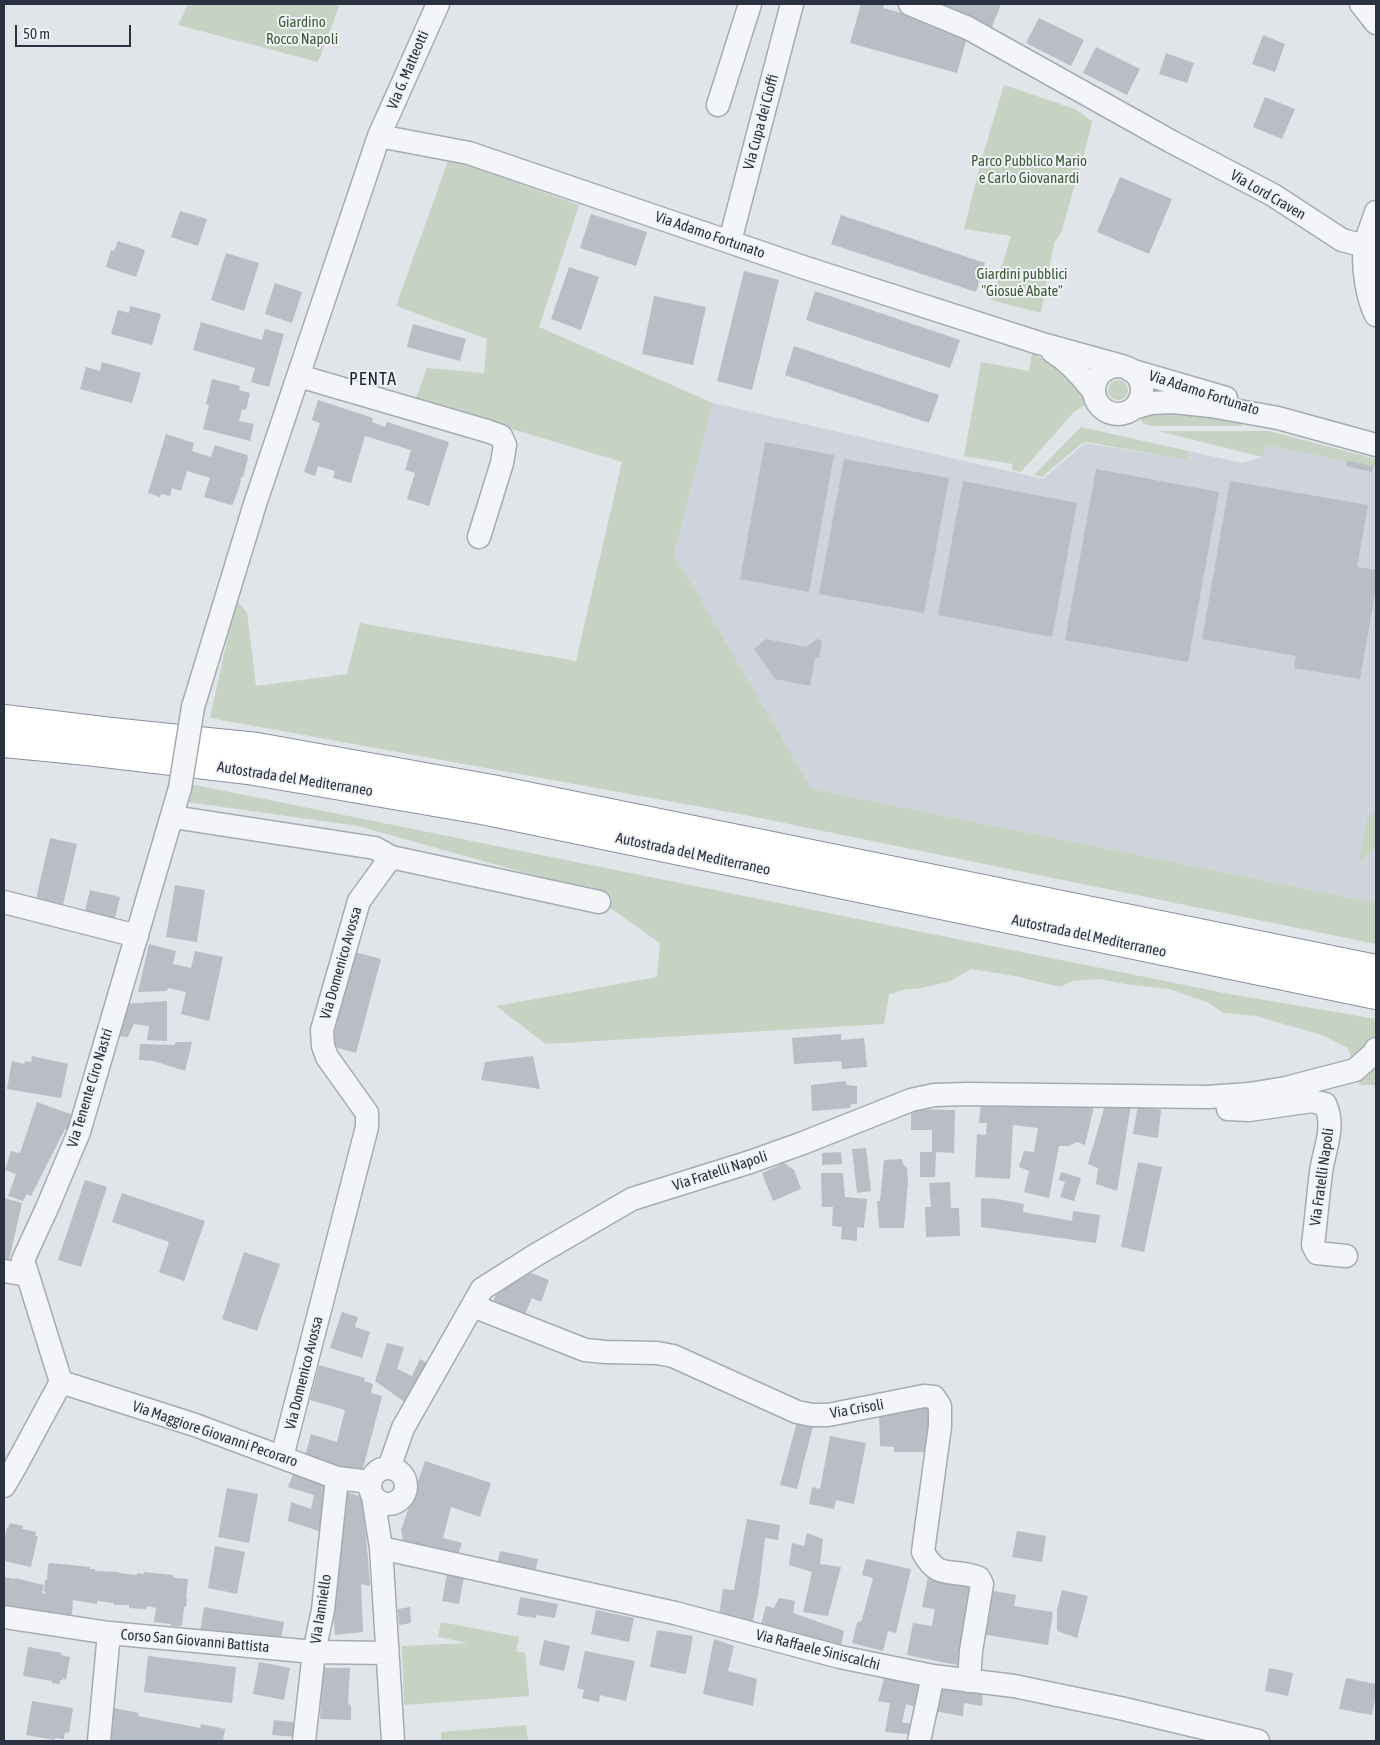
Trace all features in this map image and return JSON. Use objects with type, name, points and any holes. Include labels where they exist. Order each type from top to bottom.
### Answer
[{"type":"highway","name":"Autostrada del Mediterraneo","points":[[4,719],[111,732],[257,746],[492,789],[1376,969]]},
{"type":"highway","name":"Autostrada del Mediterraneo","points":[[4,743],[87,750],[248,770],[487,811],[1376,995]]},
{"type":"highway","points":[[4,756],[200,774],[248,770]]},
{"type":"highway","points":[[1022,896],[1097,902],[1376,959]]},
{"type":"street","name":"Via G. Matteotti","points":[[299,376],[379,136],[438,4]]},
{"type":"street","points":[[718,105],[750,4]]},
{"type":"street","name":"Via Cupa dei Cioffi","points":[[730,241],[792,4]]},
{"type":"street","name":"Via Lord Craven","points":[[910,4],[968,28],[1172,142],[1273,195],[1342,240],[1371,247]]},
{"type":"street","points":[[1361,4],[1376,23]]},
{"type":"street","name":"Via Adamo Fortunato","points":[[379,136],[469,153],[806,268],[1039,343],[1216,394],[1278,418]]},
{"type":"street","points":[[1376,212],[1366,284],[1376,316]]},
{"type":"street","name":"Via Adamo Fortunato","points":[[1039,343],[1065,359],[1094,392]]},
{"type":"street","points":[[1108,368],[1126,368],[1136,374],[1142,388],[1139,402],[1127,412],[1120,414],[1108,412],[1098,403],[1094,392],[1097,378],[1108,368]]},
{"type":"street","points":[[299,376],[501,436],[504,445],[502,463],[479,538]]},
{"type":"street","name":"Via Tenente Ciro Nastri","points":[[61,1382],[22,1260],[47,1208],[79,1132],[173,816],[180,788],[193,707],[255,504],[299,376]]},
{"type":"street","name":"Via Adamo Fortunato","points":[[1134,408],[1151,403],[1173,402],[1211,406],[1278,418],[1373,443]]},
{"type":"street","points":[[173,816],[375,848],[391,858],[599,902]]},
{"type":"street","name":"Via Domenico Avossa","points":[[282,1457],[367,1127],[367,1113],[327,1057],[323,1046],[322,1030],[359,901],[391,858]]},
{"type":"street","points":[[4,902],[137,936]]},
{"type":"street","name":"Via Fratelli Napoli","points":[[389,1468],[403,1428],[482,1289],[534,1256],[632,1199],[750,1162],[911,1100],[934,1095],[1208,1097],[1249,1094],[1286,1088],[1355,1070],[1376,1049]]},
{"type":"street","name":"Via Fratelli Napoli","points":[[1177,1097],[1198,1108],[1248,1110],[1312,1101],[1325,1104],[1329,1112],[1330,1129],[1321,1170],[1313,1245],[1317,1253],[1346,1256]]},
{"type":"street","points":[[4,1271],[27,1275]]},
{"type":"street","name":"Via Crisoli","points":[[473,1306],[585,1350],[657,1353],[673,1356],[796,1412],[828,1415],[924,1396],[934,1397],[940,1406],[940,1426],[923,1552],[929,1564],[938,1570],[971,1575],[979,1578],[982,1584],[971,1651],[969,1681]]},
{"type":"street","points":[[4,1486],[61,1382]]},
{"type":"street","name":"Via Maggiore Giovanni Pecoraro","points":[[61,1382],[195,1425],[379,1494]]},
{"type":"street","points":[[379,1494],[403,1496],[405,1484],[400,1474],[389,1468],[376,1473],[379,1494],[393,1741]]},
{"type":"street","name":"Via Ianniello","points":[[304,1741],[314,1652],[323,1610],[338,1478]]},
{"type":"street","name":"Via Raffaele Siniscalchi","points":[[381,1548],[675,1613],[840,1657],[932,1676],[1014,1686],[1101,1704],[1258,1741]]},
{"type":"street","name":"Corso San Giovanni Battista","points":[[4,1617],[109,1633],[314,1652],[388,1653]]},
{"type":"street","points":[[99,1741],[109,1633]]},
{"type":"street","points":[[919,1741],[932,1676]]},
{"type":"shaded area","points":[[713,403],[1043,479],[1085,443],[1187,460],[1188,451],[1242,463],[1263,457],[1266,444],[1376,467],[1376,903],[812,789],[674,554]]},
{"type":"green space","name":"Giardino Rocco Napoli","points":[[188,4],[340,4],[318,62],[178,25]]},
{"type":"green space","name":"Parco Pubblico Mario e Carlo Giovanardi","points":[[1004,85],[1075,109],[1092,121],[1061,233],[1054,243],[1041,313],[991,300],[1011,236],[964,229],[981,161]]},
{"type":"green space","points":[[449,158],[579,205],[539,327],[713,403],[674,554],[812,789],[1376,903],[1376,944],[740,814],[210,718],[236,600],[247,612],[256,686],[347,674],[360,623],[576,661],[622,462],[415,400],[427,368],[484,373],[487,339],[396,306]]},
{"type":"green space","points":[[1032,353],[1061,369],[1081,390],[1085,405],[1073,413],[1021,472],[1012,470],[1013,464],[964,456],[981,362],[1029,371]]},
{"type":"green space","points":[[1118,380],[1125,383],[1128,390],[1125,397],[1118,400],[1111,397],[1108,390],[1111,383]]},
{"type":"green space","points":[[1169,412],[1213,418],[1242,424],[1242,426],[1155,426],[1143,424],[1141,420],[1145,415]]},
{"type":"green space","points":[[1081,427],[1188,451],[1187,460],[1087,442],[1082,443],[1042,477],[1034,475]]},
{"type":"green space","points":[[1158,431],[1269,431],[1376,459],[1376,467],[1266,445],[1263,457]]},
{"type":"green space","points":[[190,784],[1224,993],[1376,1019],[1376,1085],[1360,1085],[1348,1048],[1322,1035],[1256,1016],[1223,1013],[1209,1003],[1169,989],[1099,979],[1073,981],[1060,987],[1015,976],[971,969],[951,981],[902,990],[889,995],[884,1024],[546,1044],[496,1006],[657,977],[660,943],[583,889],[358,826],[187,802]]},
{"type":"green space","points":[[1376,811],[1376,847],[1359,861],[1367,819]]},
{"type":"green space","points":[[441,1622],[519,1637],[516,1651],[525,1653],[529,1696],[404,1705],[402,1646],[468,1643],[438,1637]]},
{"type":"green space","points":[[526,1725],[528,1741],[441,1741],[441,1732]]},
{"type":"building","points":[[861,4],[884,4],[883,8],[969,31],[957,73],[850,43]]},
{"type":"building","points":[[935,4],[1001,4],[990,32]]},
{"type":"building","points":[[1039,18],[1084,40],[1071,66],[1026,43]]},
{"type":"building","points":[[1263,35],[1285,44],[1275,72],[1252,64]]},
{"type":"building","points":[[1096,47],[1140,69],[1127,95],[1083,73]]},
{"type":"building","points":[[1166,53],[1194,63],[1187,83],[1159,74]]},
{"type":"building","points":[[1265,97],[1295,109],[1282,139],[1253,127]]},
{"type":"building","points":[[1120,177],[1172,199],[1149,254],[1097,232]]},
{"type":"building","points":[[180,211],[207,219],[198,246],[171,237]]},
{"type":"building","points":[[591,214],[647,232],[636,266],[580,248]]},
{"type":"building","points":[[841,215],[985,263],[976,292],[831,244]]},
{"type":"building","points":[[118,241],[145,250],[136,277],[106,267],[111,250],[114,251]]},
{"type":"building","points":[[226,253],[259,263],[244,311],[211,300]]},
{"type":"building","points":[[569,267],[599,277],[581,330],[551,319]]},
{"type":"building","points":[[744,271],[779,280],[752,390],[717,381]]},
{"type":"building","points":[[275,283],[302,292],[292,323],[265,314]]},
{"type":"building","points":[[815,291],[960,340],[950,368],[806,320]]},
{"type":"building","points":[[654,296],[706,307],[693,365],[642,354]]},
{"type":"building","points":[[130,306],[161,314],[152,345],[111,334],[118,310],[129,313]]},
{"type":"building","points":[[201,322],[262,340],[265,329],[284,334],[269,387],[251,382],[255,368],[193,350]]},
{"type":"building","points":[[413,324],[466,339],[460,361],[407,347]]},
{"type":"building","points":[[794,346],[939,395],[929,423],[785,375]]},
{"type":"building","points":[[102,362],[141,373],[132,403],[80,389],[86,367],[100,371]]},
{"type":"building","points":[[212,379],[240,386],[239,390],[250,393],[246,410],[242,409],[239,421],[254,424],[250,441],[203,429],[209,405],[206,404]]},
{"type":"building","points":[[318,400],[373,418],[372,422],[385,427],[387,422],[449,442],[429,506],[407,499],[415,473],[405,470],[411,450],[365,436],[351,483],[333,478],[335,471],[318,466],[315,476],[304,472],[320,423],[312,420]]},
{"type":"building","points":[[166,434],[194,443],[192,451],[211,457],[215,445],[247,455],[248,458],[243,477],[241,477],[233,504],[204,497],[210,478],[187,471],[181,491],[172,488],[170,496],[161,494],[160,497],[148,493]]},
{"type":"building","points":[[765,442],[834,455],[809,592],[740,579]]},
{"type":"building","points":[[844,459],[949,478],[924,613],[819,594]]},
{"type":"building","points":[[1347,461],[1373,466],[1372,472],[1346,466]]},
{"type":"building","points":[[1096,469],[1219,492],[1188,662],[1065,640]]},
{"type":"building","points":[[963,481],[1077,503],[1052,637],[938,615]]},
{"type":"building","points":[[1230,481],[1368,505],[1357,567],[1376,570],[1376,587],[1360,679],[1294,668],[1296,656],[1202,639]]},
{"type":"building","points":[[766,639],[806,647],[817,639],[822,641],[819,657],[815,658],[810,686],[775,679],[754,649]]},
{"type":"building","points":[[50,838],[77,844],[63,905],[36,899]]},
{"type":"building","points":[[175,885],[205,890],[197,942],[166,937]]},
{"type":"building","points":[[90,890],[120,897],[114,922],[84,915]]},
{"type":"building","points":[[149,944],[176,951],[173,964],[191,968],[195,951],[223,957],[209,1021],[181,1014],[186,992],[168,988],[167,991],[138,992]]},
{"type":"building","points":[[355,952],[381,959],[356,1053],[331,1046]]},
{"type":"building","points":[[167,1001],[167,1041],[147,1040],[149,1026],[134,1024],[128,1037],[113,1036],[123,1004]]},
{"type":"building","points":[[841,1034],[841,1040],[864,1038],[867,1067],[842,1069],[841,1061],[794,1064],[792,1038]]},
{"type":"building","points":[[176,1042],[192,1042],[185,1071],[154,1061],[139,1060],[140,1044],[174,1045]]},
{"type":"building","points":[[32,1056],[68,1064],[61,1098],[7,1089],[12,1061],[24,1064],[25,1061],[31,1062]]},
{"type":"building","points":[[533,1056],[540,1089],[481,1080],[485,1062]]},
{"type":"building","points":[[846,1081],[846,1085],[857,1086],[857,1104],[851,1104],[850,1108],[812,1111],[811,1085]]},
{"type":"building","points":[[981,1101],[1094,1106],[1085,1145],[1077,1142],[1069,1146],[1059,1146],[1049,1198],[1024,1192],[1029,1171],[1019,1167],[1024,1151],[1034,1152],[1038,1128],[1013,1125],[1010,1179],[975,1177],[977,1134],[986,1135],[987,1123],[979,1123]]},
{"type":"building","points":[[37,1102],[73,1115],[68,1130],[65,1129],[31,1196],[27,1194],[23,1201],[8,1196],[16,1174],[5,1170],[11,1151],[20,1153]]},
{"type":"building","points":[[1105,1105],[1131,1105],[1117,1191],[1096,1184],[1098,1168],[1088,1164]]},
{"type":"building","points":[[1138,1105],[1161,1110],[1158,1138],[1133,1134]]},
{"type":"building","points":[[911,1109],[955,1110],[954,1153],[936,1152],[935,1177],[920,1177],[920,1152],[932,1152],[932,1130],[911,1130]]},
{"type":"building","points":[[866,1148],[871,1191],[857,1193],[852,1149]]},
{"type":"building","points":[[841,1152],[842,1164],[822,1165],[822,1153]]},
{"type":"building","points":[[902,1159],[903,1164],[907,1168],[908,1182],[904,1228],[879,1228],[877,1201],[880,1201],[884,1160]]},
{"type":"building","points":[[1138,1162],[1162,1167],[1144,1252],[1121,1247]]},
{"type":"building","points":[[784,1163],[794,1170],[801,1189],[773,1201],[762,1173]]},
{"type":"building","points":[[1061,1172],[1081,1178],[1074,1201],[1060,1197],[1065,1182],[1059,1180]]},
{"type":"building","points":[[821,1173],[843,1173],[845,1197],[867,1199],[864,1228],[857,1227],[857,1241],[841,1239],[842,1227],[832,1226],[833,1207],[822,1207]]},
{"type":"building","points":[[85,1180],[107,1187],[81,1267],[58,1260]]},
{"type":"building","points":[[950,1182],[951,1208],[959,1208],[960,1236],[926,1237],[925,1207],[931,1207],[929,1183]]},
{"type":"building","points":[[122,1193],[205,1221],[184,1281],[159,1272],[169,1242],[112,1222]]},
{"type":"building","points":[[4,1198],[22,1203],[7,1269],[4,1269]]},
{"type":"building","points":[[981,1198],[1024,1204],[1023,1212],[1072,1221],[1073,1211],[1100,1215],[1096,1243],[981,1227]]},
{"type":"building","points":[[244,1252],[280,1264],[257,1331],[222,1319]]},
{"type":"building","points":[[524,1270],[549,1280],[541,1302],[532,1298],[523,1319],[491,1307],[505,1281]]},
{"type":"building","points":[[342,1312],[358,1317],[355,1327],[370,1332],[362,1358],[330,1348]]},
{"type":"building","points":[[387,1343],[404,1347],[397,1369],[412,1376],[420,1359],[433,1366],[409,1405],[375,1381]]},
{"type":"building","points":[[319,1365],[365,1378],[364,1381],[373,1384],[371,1393],[382,1396],[362,1472],[305,1457],[311,1434],[337,1442],[345,1410],[310,1400]]},
{"type":"building","points":[[932,1402],[932,1452],[894,1452],[894,1447],[880,1446],[879,1413]]},
{"type":"building","points":[[798,1418],[814,1422],[797,1489],[780,1485]]},
{"type":"building","points":[[830,1436],[866,1443],[854,1504],[836,1500],[834,1509],[809,1504],[812,1487],[820,1489]]},
{"type":"building","points":[[425,1461],[491,1483],[480,1517],[451,1507],[443,1538],[462,1543],[457,1558],[435,1553],[403,1541],[401,1530]]},
{"type":"building","points":[[295,1469],[333,1484],[325,1533],[288,1521],[291,1502],[311,1509],[314,1495],[288,1487]]},
{"type":"building","points":[[227,1488],[258,1494],[249,1543],[218,1537]]},
{"type":"building","points":[[342,1491],[363,1497],[370,1586],[361,1584],[363,1632],[335,1635],[331,1579]]},
{"type":"building","points":[[747,1519],[780,1525],[778,1540],[765,1538],[758,1596],[752,1625],[719,1615],[723,1589],[734,1590]]},
{"type":"building","points":[[10,1523],[23,1526],[22,1529],[36,1532],[35,1536],[38,1536],[31,1567],[4,1561],[4,1542]]},
{"type":"building","points":[[1017,1531],[1046,1536],[1042,1562],[1012,1557]]},
{"type":"building","points":[[807,1533],[823,1539],[820,1564],[841,1567],[828,1616],[803,1612],[812,1572],[789,1565],[792,1543],[804,1546]]},
{"type":"building","points":[[215,1546],[245,1552],[237,1594],[208,1588]]},
{"type":"building","points":[[500,1551],[538,1559],[534,1577],[496,1569]]},
{"type":"building","points":[[866,1559],[911,1569],[896,1633],[888,1631],[883,1651],[852,1643],[857,1623],[862,1620],[873,1578],[862,1575]]},
{"type":"building","points":[[48,1564],[90,1567],[90,1569],[95,1569],[95,1571],[137,1575],[137,1573],[144,1574],[144,1572],[173,1575],[176,1578],[188,1579],[186,1607],[184,1607],[182,1626],[171,1626],[171,1624],[154,1622],[156,1608],[148,1606],[145,1609],[129,1608],[129,1605],[114,1605],[114,1603],[97,1601],[97,1604],[73,1600],[72,1614],[68,1615],[4,1608],[4,1577],[44,1585],[42,1593],[46,1594],[44,1591],[45,1580],[47,1580]]},
{"type":"building","points":[[447,1574],[464,1577],[459,1604],[442,1601]]},
{"type":"building","points":[[928,1577],[972,1585],[962,1666],[907,1655],[913,1623],[932,1626],[935,1609],[922,1607]]},
{"type":"building","points":[[988,1590],[1016,1595],[1014,1606],[1053,1612],[1048,1645],[981,1634]]},
{"type":"building","points":[[1062,1590],[1088,1596],[1077,1638],[1057,1631],[1057,1610]]},
{"type":"building","points":[[520,1597],[558,1604],[555,1618],[537,1615],[536,1618],[517,1615]]},
{"type":"building","points":[[779,1598],[795,1601],[793,1613],[844,1631],[840,1651],[760,1628],[766,1606],[774,1608]]},
{"type":"building","points":[[204,1607],[284,1622],[281,1638],[200,1632]]},
{"type":"building","points":[[410,1607],[411,1623],[399,1625],[398,1609]]},
{"type":"building","points":[[596,1610],[634,1618],[629,1642],[591,1634]]},
{"type":"building","points":[[657,1630],[693,1636],[686,1674],[650,1667]]},
{"type":"building","points":[[714,1639],[734,1646],[728,1671],[757,1679],[753,1706],[703,1694]]},
{"type":"building","points":[[544,1640],[570,1646],[564,1671],[539,1665]]},
{"type":"building","points":[[28,1647],[62,1653],[61,1655],[70,1657],[66,1680],[63,1678],[63,1680],[60,1680],[60,1684],[23,1676]]},
{"type":"building","points":[[585,1651],[635,1661],[626,1701],[600,1695],[599,1702],[582,1698],[584,1690],[577,1688]]},
{"type":"building","points":[[148,1656],[236,1667],[232,1703],[144,1692]]},
{"type":"building","points":[[259,1662],[290,1668],[284,1700],[253,1694]]},
{"type":"building","points":[[320,1668],[350,1668],[348,1704],[351,1705],[351,1720],[320,1719],[321,1698],[314,1698]]},
{"type":"building","points":[[1269,1668],[1293,1673],[1288,1696],[1265,1691]]},
{"type":"building","points":[[886,1671],[927,1683],[916,1735],[885,1732],[890,1703],[878,1701]],"holes":[[[906,1704],[916,1707],[914,1723],[902,1723]]]},
{"type":"building","points":[[1346,1678],[1376,1684],[1372,1715],[1339,1709]]},
{"type":"building","points":[[940,1686],[983,1690],[982,1706],[964,1703],[963,1716],[933,1711]]},
{"type":"building","points":[[32,1701],[73,1708],[69,1733],[65,1732],[64,1739],[55,1738],[54,1740],[26,1735]]},
{"type":"building","points":[[114,1708],[139,1713],[138,1716],[200,1728],[201,1724],[225,1729],[223,1741],[107,1741]]},
{"type":"building","points":[[274,1720],[300,1723],[298,1737],[272,1735]]},
{"type":"district","name":"PENTA","points":[[373,379]]},
{"type":"park label","name":"Giardini pubblici \"Giosuè Abate\"","points":[[1022,282]]}]
